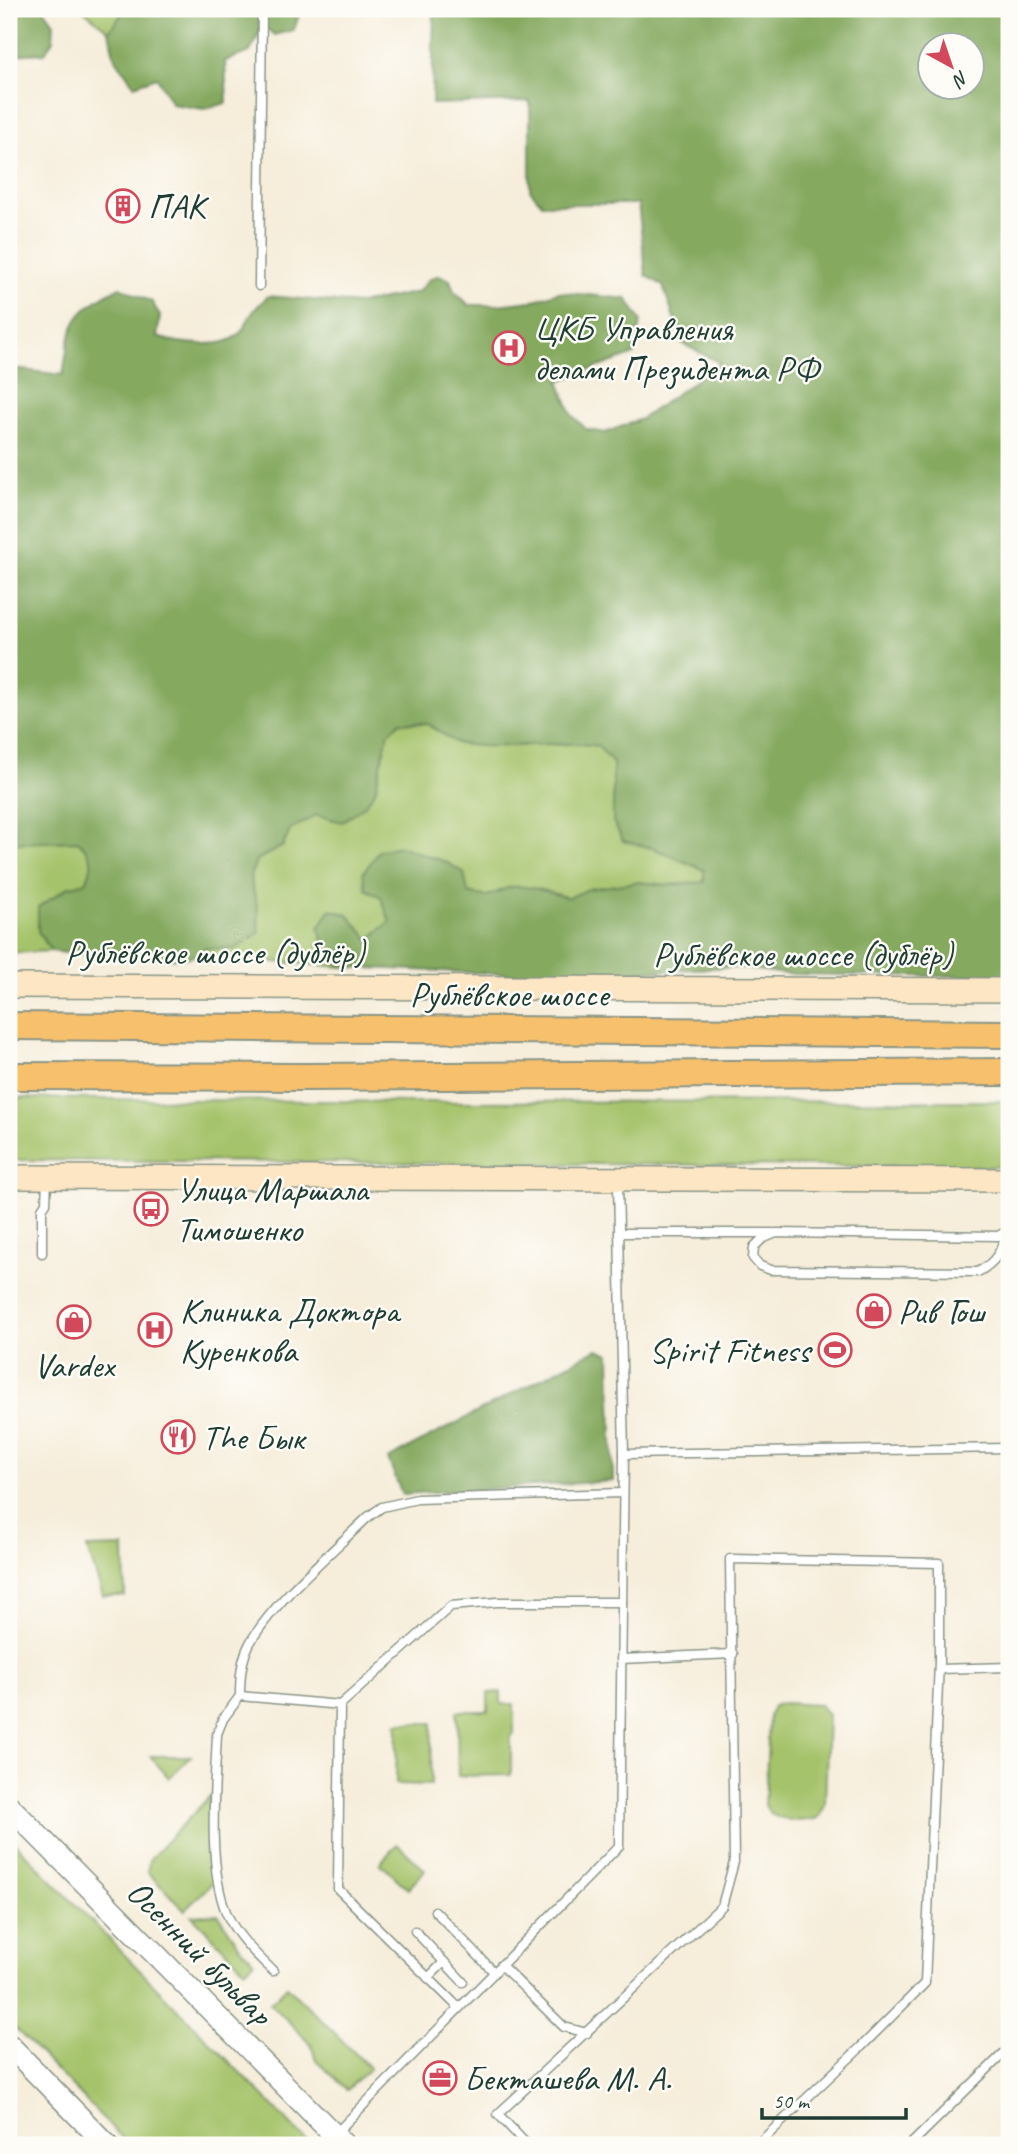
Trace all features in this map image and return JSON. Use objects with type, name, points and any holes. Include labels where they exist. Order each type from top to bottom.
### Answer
[{"type":"main road","name":"Рублёвское шоссе (дублёр)","points":[[9,986],[1009,990]]},
{"type":"main road","name":"Рублёвское шоссе","points":[[9,1026],[1009,1034]]},
{"type":"main road","points":[[9,1076],[306,1077],[1009,1072]]},
{"type":"main road","points":[[9,1177],[1009,1180]]},
{"type":"street","name":"Осенний бульвар","points":[[9,1806],[339,2140]]},
{"type":"street","points":[[9,2045],[107,2145]]},
{"type":"lane","points":[[259,286],[262,9]]},
{"type":"lane","points":[[42,1253],[42,1209],[46,1203],[47,1177]]},
{"type":"lane","points":[[339,2140],[459,2008],[618,1846],[624,1454],[618,1180]]},
{"type":"lane","points":[[619,1233],[998,1236],[1008,1228]]},
{"type":"lane","points":[[776,1233],[762,1239],[754,1247],[753,1258],[760,1266],[771,1270],[978,1272],[992,1264],[1001,1250],[1008,1228]]},
{"type":"lane","points":[[624,1454],[1009,1448]]},
{"type":"lane","points":[[273,1971],[242,1939],[227,1913],[216,1857],[217,1734],[223,1719],[240,1696],[240,1670],[249,1644],[276,1608],[368,1517],[382,1507],[417,1499],[623,1493]]},
{"type":"lane","points":[[527,2145],[498,2114],[722,1906],[734,1862],[730,1559],[939,1563],[939,1669],[925,1983],[757,2145]]},
{"type":"lane","points":[[240,1696],[340,1705],[451,1605],[497,1602],[622,1602]]},
{"type":"lane","points":[[621,1659],[733,1654]]},
{"type":"lane","points":[[939,1669],[1009,1667]]},
{"type":"lane","points":[[340,1705],[338,1889],[459,2008]]},
{"type":"lane","points":[[435,1911],[494,1972]]},
{"type":"lane","points":[[415,1931],[463,1982]]},
{"type":"lane","points":[[428,1978],[444,1962]]},
{"type":"lane","points":[[502,1965],[564,2028],[587,2033]]},
{"type":"lane","points":[[910,2145],[1009,2048]]},
{"type":"green space","points":[[9,9],[44,9],[54,23],[53,40],[45,53],[10,55],[9,58]]},
{"type":"green space","points":[[82,9],[117,9],[122,14],[109,31]]},
{"type":"green space","points":[[117,9],[301,9],[294,30],[275,35],[263,26],[250,52],[225,61],[227,103],[204,109],[172,104],[157,77],[134,85],[114,56],[109,31],[122,14]]},
{"type":"green space","name":"ЦКБ Управления делами Президента РФ","points":[[434,9],[1009,9],[1009,976],[786,974],[734,967],[553,976],[343,967],[327,955],[319,928],[330,910],[347,914],[369,939],[390,922],[381,897],[366,889],[363,873],[379,851],[399,846],[446,862],[464,873],[468,893],[484,896],[517,886],[568,898],[589,889],[637,882],[668,885],[704,882],[704,870],[653,848],[623,841],[613,821],[613,763],[598,746],[461,744],[428,724],[418,722],[400,722],[388,734],[375,791],[364,806],[342,822],[316,815],[290,830],[283,846],[256,860],[250,877],[258,910],[259,933],[235,949],[204,948],[196,955],[170,958],[81,954],[51,951],[38,931],[38,907],[69,887],[86,882],[91,870],[91,860],[78,841],[9,843],[9,362],[15,369],[63,375],[68,343],[76,321],[92,304],[120,287],[152,302],[160,316],[157,337],[211,344],[231,340],[238,335],[268,296],[359,304],[418,292],[428,280],[439,275],[450,280],[454,291],[469,305],[532,301],[558,292],[627,299],[641,321],[635,354],[559,381],[572,415],[586,429],[605,433],[641,419],[720,363],[683,344],[663,286],[646,275],[638,204],[542,204],[530,190],[530,101],[432,104]]},
{"type":"green space","points":[[400,722],[427,724],[458,744],[521,746],[577,743],[598,746],[613,763],[613,821],[623,841],[653,848],[704,870],[704,883],[668,885],[637,882],[589,889],[568,898],[547,891],[513,887],[488,898],[468,893],[381,897],[391,921],[369,940],[347,914],[327,955],[343,967],[195,956],[204,947],[235,949],[258,910],[250,877],[256,860],[283,846],[290,830],[316,815],[342,822],[375,791],[388,734]]},
{"type":"green space","points":[[78,841],[91,859],[91,869],[86,882],[69,887],[38,907],[38,931],[51,951],[9,953],[9,843]]},
{"type":"green space","points":[[9,1098],[412,1102],[1009,1101],[1009,1167],[9,1160]]},
{"type":"green space","points":[[597,1349],[610,1354],[613,1481],[402,1494],[388,1459]]},
{"type":"green space","points":[[124,1547],[125,1596],[103,1596],[87,1548]]},
{"type":"green space","points":[[501,1692],[501,1704],[514,1704],[511,1775],[458,1776],[457,1711],[488,1711],[488,1693]]},
{"type":"green space","points":[[783,1703],[820,1705],[828,1715],[825,1805],[820,1816],[815,1819],[794,1821],[780,1818],[765,1805],[769,1716],[773,1706]]},
{"type":"green space","points":[[397,1723],[432,1723],[431,1785],[396,1784]]},
{"type":"green space","points":[[150,1756],[191,1756],[169,1778]]},
{"type":"green space","points":[[210,1796],[209,1857],[213,1882],[185,1910],[148,1873],[149,1860]]},
{"type":"green space","points":[[9,1837],[311,2145],[129,2145],[9,2022]]},
{"type":"green space","points":[[397,1844],[425,1870],[408,1889],[380,1863]]},
{"type":"green space","points":[[218,1914],[240,1947],[254,1962],[245,1970],[192,1916]]},
{"type":"green space","points":[[287,1986],[370,2068],[347,2090],[316,2060],[311,2044],[270,2003]]},
{"type":"place","name":"ПАК","points":[[123,206]]},
{"type":"place","name":"ЦКБ Управления делами Президента РФ","points":[[509,348]]},
{"type":"place","name":"Улица Маршала Тимошенко","points":[[151,1209]]},
{"type":"place","name":"Рив Гош","points":[[874,1311]]},
{"type":"place","name":"Vardex","points":[[74,1322]]},
{"type":"place","name":"Клиника Доктора Куренкова","points":[[155,1330]]},
{"type":"place","name":"Spirit Fitness","points":[[835,1350]]},
{"type":"place","name":"The Бык","points":[[178,1437]]},
{"type":"place","name":"Бекташева М. А.","points":[[440,2078]]}]
